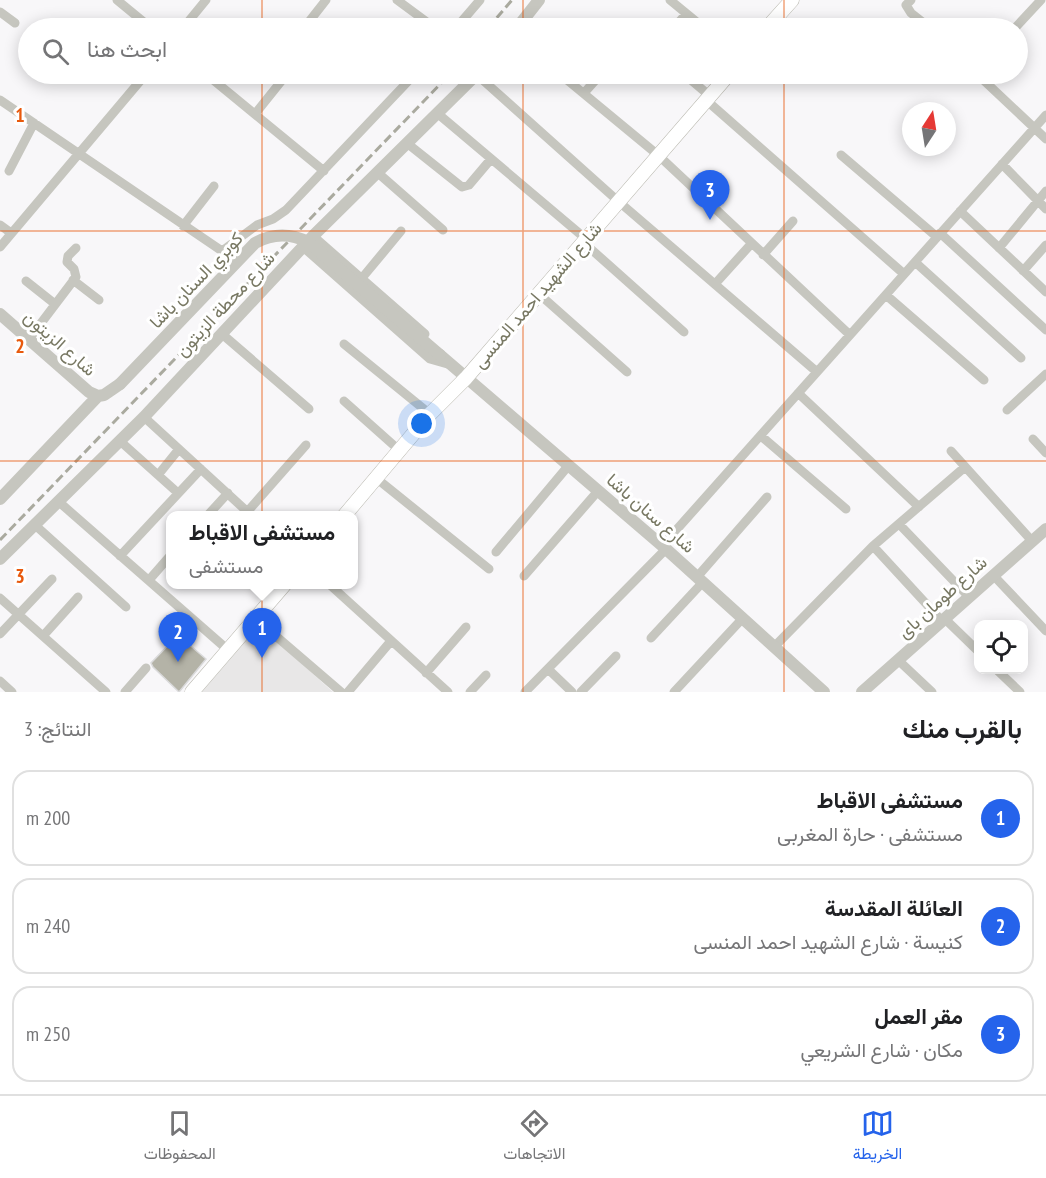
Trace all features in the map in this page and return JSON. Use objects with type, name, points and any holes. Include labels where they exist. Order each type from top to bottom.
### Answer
[{"type":"main road","points":[[776,18],[792,0]]},
{"type":"main road","name":"شارع الشهيد احمد المنسى","points":[[348,511],[430,414],[466,378],[720,84]]},
{"type":"main road","points":[[192,692],[282,589]]},
{"type":"street","points":[[117,0],[139,18]]},
{"type":"street","points":[[191,18],[206,0]]},
{"type":"street","points":[[312,18],[326,0]]},
{"type":"street","points":[[397,0],[421,18]]},
{"type":"street","points":[[465,18],[480,0]]},
{"type":"street","points":[[525,18],[539,0]]},
{"type":"street","points":[[670,0],[691,18]]},
{"type":"street","points":[[911,0],[906,5],[917,18]]},
{"type":"street","points":[[1024,18],[1041,0]]},
{"type":"street","points":[[0,12],[15,23]]},
{"type":"street","points":[[683,18],[686,14]]},
{"type":"street","points":[[0,247],[138,84]]},
{"type":"street","points":[[218,84],[324,171]]},
{"type":"street","points":[[255,114],[278,84]]},
{"type":"street","points":[[0,100],[220,251],[226,250],[257,225],[273,219],[286,210],[406,84]]},
{"type":"street","name":"شارع محطة الزيتون","points":[[0,559],[144,417],[313,236],[467,84]]},
{"type":"street","points":[[488,84],[618,201],[817,372]]},
{"type":"street","points":[[573,84],[658,155],[850,335]]},
{"type":"street","points":[[584,93],[592,84]]},
{"type":"street","points":[[694,84],[904,274]]},
{"type":"street","points":[[988,84],[1046,139]]},
{"type":"street","points":[[438,113],[684,332]]},
{"type":"street","points":[[525,692],[664,547],[1046,115]]},
{"type":"street","points":[[9,171],[34,123]]},
{"type":"street","points":[[408,144],[462,187],[469,185],[491,159]]},
{"type":"street","points":[[841,154],[939,235],[1046,330]]},
{"type":"street","points":[[1002,164],[1046,209]]},
{"type":"street","points":[[378,173],[443,230]]},
{"type":"street","points":[[183,226],[214,186]]},
{"type":"street","points":[[999,248],[1046,191]]},
{"type":"street","points":[[960,211],[1046,292]]},
{"type":"street","points":[[763,255],[793,221]]},
{"type":"street","points":[[0,225],[11,233]]},
{"type":"street","points":[[362,278],[401,231]]},
{"type":"street","name":"كوبري السنان باشا","points":[[98,396],[104,395],[120,384],[255,243],[277,235],[293,236],[308,242],[440,355]]},
{"type":"street","name":"شارع سنان باشا","points":[[313,236],[445,352],[451,365]]},
{"type":"street","points":[[715,285],[752,243]]},
{"type":"street","points":[[1023,271],[1046,245]]},
{"type":"street","name":"شارع سنان باشا","points":[[303,247],[430,358],[451,365]]},
{"type":"street","points":[[29,339],[73,280],[76,273],[67,262],[76,248]]},
{"type":"street","points":[[915,262],[1021,358]]},
{"type":"street","points":[[73,280],[99,300]]},
{"type":"street","points":[[26,281],[55,304]]},
{"type":"street","points":[[539,294],[627,372]]},
{"type":"street","points":[[886,295],[984,380]]},
{"type":"street","name":"شارع الزيتون","points":[[0,314],[88,392],[98,396]]},
{"type":"street","points":[[222,334],[309,409]]},
{"type":"street","points":[[344,344],[430,414]]},
{"type":"street","name":"شارع سنان باشا","points":[[440,355],[664,547],[824,692]]},
{"type":"street","points":[[1007,410],[1046,374]]},
{"type":"street","points":[[798,393],[919,507]]},
{"type":"street","points":[[1,496],[98,396]]},
{"type":"street","points":[[344,401],[399,450]]},
{"type":"street","points":[[144,417],[248,511]]},
{"type":"street","points":[[760,436],[846,509]]},
{"type":"street","points":[[1033,439],[1046,453]]},
{"type":"street","points":[[120,441],[178,493]]},
{"type":"street","points":[[252,511],[306,445]]},
{"type":"street","points":[[158,475],[179,450]]},
{"type":"street","points":[[951,451],[1032,541]]},
{"type":"street","points":[[496,552],[569,465]]},
{"type":"street","points":[[774,647],[873,546],[965,466]]},
{"type":"street","points":[[120,556],[201,469]]},
{"type":"street","points":[[376,478],[489,569]]},
{"type":"street","points":[[524,576],[598,491]]},
{"type":"street","points":[[212,511],[228,493]]},
{"type":"street","points":[[651,638],[767,497]]},
{"type":"street","points":[[59,502],[228,650]]},
{"type":"street","points":[[899,524],[969,597]]},
{"type":"street","points":[[35,525],[126,607]]},
{"type":"street","name":"شارع طومان باى","points":[[862,692],[1046,529]]},
{"type":"street","points":[[873,546],[944,620],[974,647]]},
{"type":"street","points":[[148,580],[166,561]]},
{"type":"street","points":[[993,575],[1046,632]]},
{"type":"street","points":[[0,634],[52,579]]},
{"type":"street","points":[[334,589],[448,692]]},
{"type":"street","points":[[43,636],[78,597]]},
{"type":"street","points":[[0,598],[106,692]]},
{"type":"street","points":[[256,619],[341,692]]},
{"type":"street","points":[[674,692],[742,619]]},
{"type":"street","points":[[426,673],[466,627]]},
{"type":"street","points":[[348,692],[392,641]]},
{"type":"street","points":[[580,692],[616,656]]},
{"type":"street","points":[[898,660],[932,692]]},
{"type":"street","points":[[126,692],[146,668]]},
{"type":"street","points":[[548,669],[572,692]]},
{"type":"street","points":[[1002,674],[1020,692]]},
{"type":"street","points":[[470,692],[486,675]]},
{"type":"street","points":[[0,681],[12,692]]},
{"type":"shaded area","points":[[259,625],[333,692],[199,692]]},
{"type":"building","points":[[178,635],[206,659],[179,692],[151,663]]},
{"type":"railway","points":[[497,18],[512,0]]},
{"type":"railway","points":[[0,540],[440,84]]},
{"type":"place","name":"مقر العمل","points":[[710,220]]},
{"type":"place","name":"مستشفى الاقباط","points":[[262,658]]},
{"type":"place","name":"العائلة المقدسة","points":[[178,662]]}]
